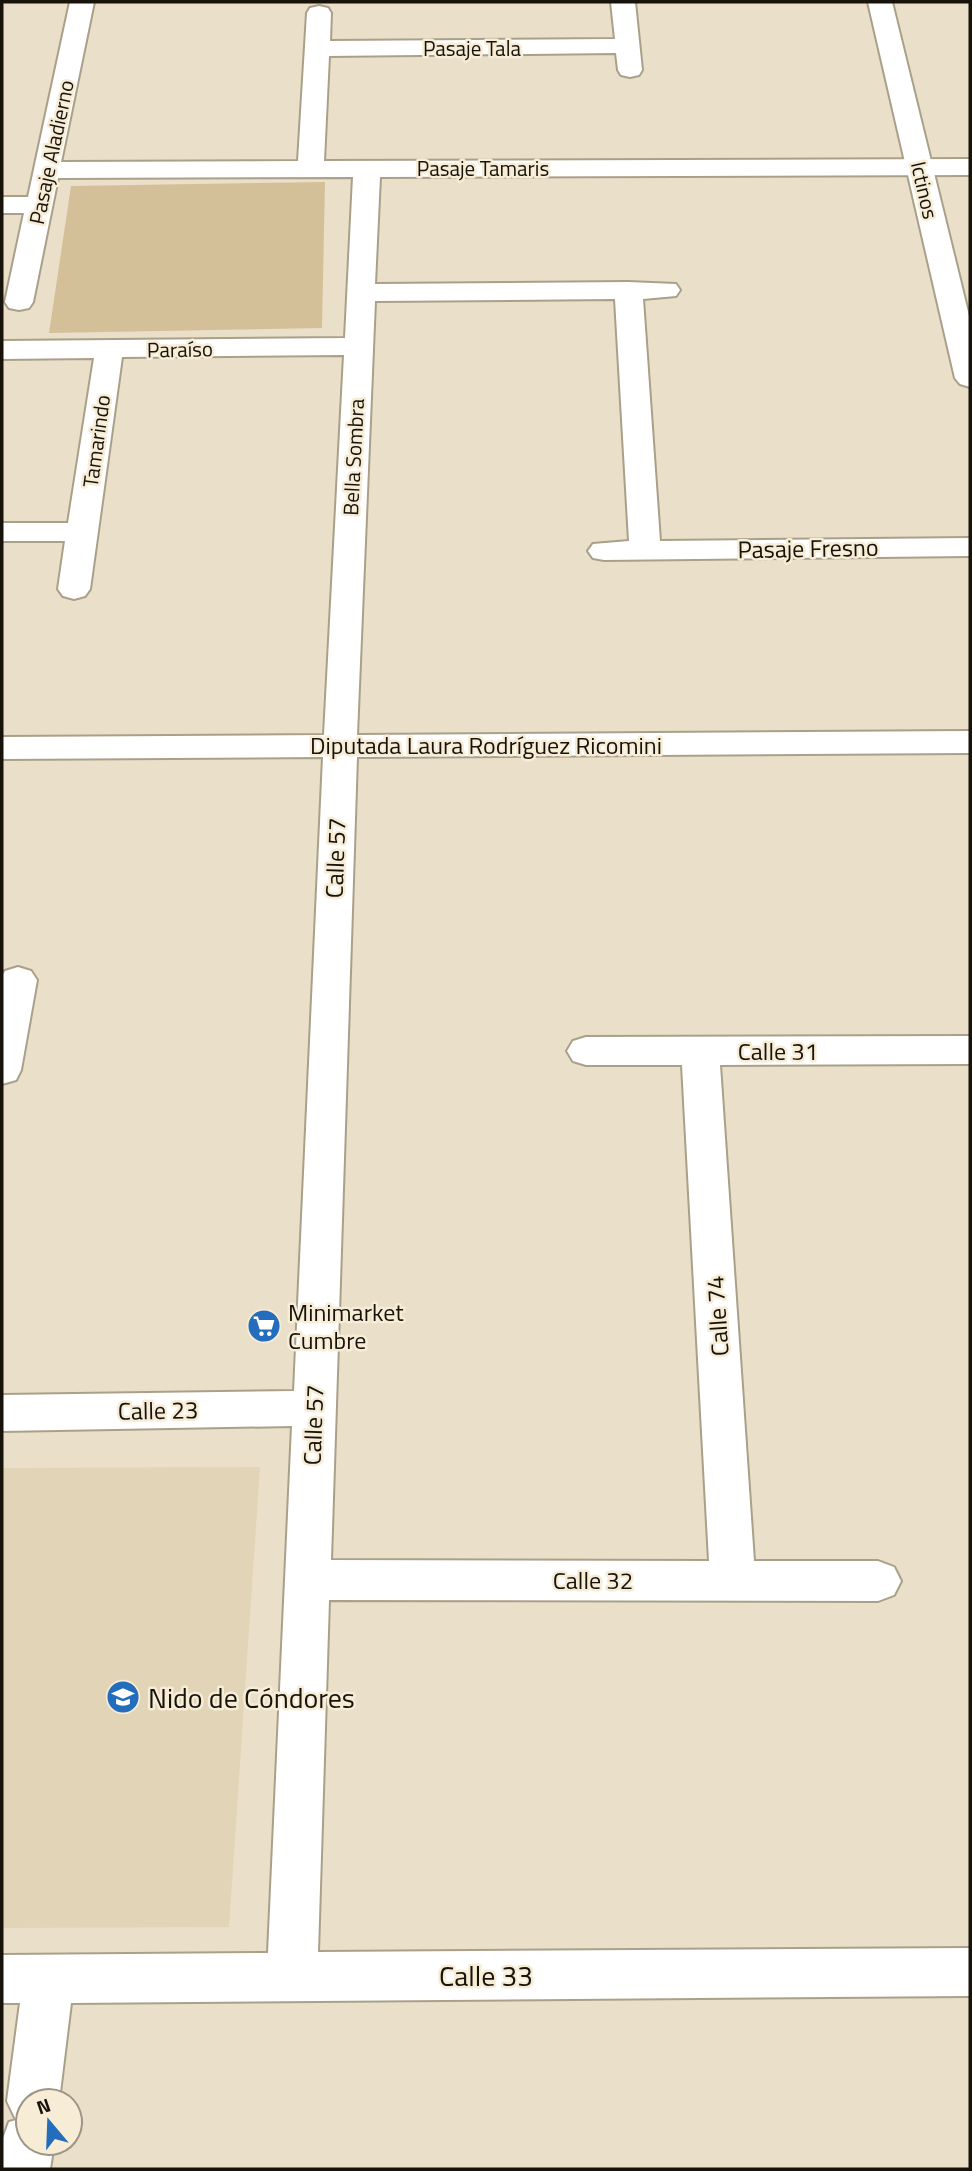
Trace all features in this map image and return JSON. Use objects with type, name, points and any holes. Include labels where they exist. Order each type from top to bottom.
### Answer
[{"type":"street","name":"Pasaje Aladierno","points":[[19,302],[82,2]]},
{"type":"street","name":"Pasaje Tala","points":[[317,49],[629,58],[623,2]]},
{"type":"street","name":"Ictinos","points":[[880,2],[970,378]]},
{"type":"street","points":[[311,169],[319,13]]},
{"type":"street","name":"Pasaje Tamaris","points":[[47,170],[970,167]]},
{"type":"street","name":"Bella Sombra","points":[[340,747],[367,169]]},
{"type":"street","points":[[2,205],[39,205]]},
{"type":"street","points":[[628,290],[645,550]]},
{"type":"street","points":[[361,293],[666,290]]},
{"type":"street","name":"Paraíso","points":[[2,350],[358,346]]},
{"type":"street","name":"Tamarindo","points":[[74,589],[109,350]]},
{"type":"street","points":[[2,532],[82,532]]},
{"type":"street","name":"Pasaje Fresno","points":[[604,551],[970,547]]},
{"type":"street","name":"Diputada Laura Rodríguez Ricomini","points":[[2,748],[970,742]]},
{"type":"street","name":"Calle 57","points":[[292,1977],[340,747]]},
{"type":"street","points":[[2,1070],[18,980]]},
{"type":"street","name":"Calle 31","points":[[586,1051],[970,1050]]},
{"type":"street","name":"Calle 74","points":[[700,1051],[733,1581]]},
{"type":"street","name":"Calle 23","points":[[2,1413],[314,1408]]},
{"type":"street","name":"Calle 32","points":[[307,1580],[878,1581]]},
{"type":"street","name":"Calle 33","points":[[26,1979],[970,1972]]},
{"type":"street","points":[[26,1979],[32,2087]]},
{"type":"shaded area","points":[[325,182],[322,328],[49,333],[71,186]]},
{"type":"shaded area","name":"Nido de Cóndores","points":[[260,1467],[229,1927],[2,1928],[2,1468]]},
{"type":"place","name":"Minimarket Cumbre","points":[[264,1326]]},
{"type":"place","name":"Nido de Cóndores","points":[[123,1697]]}]
